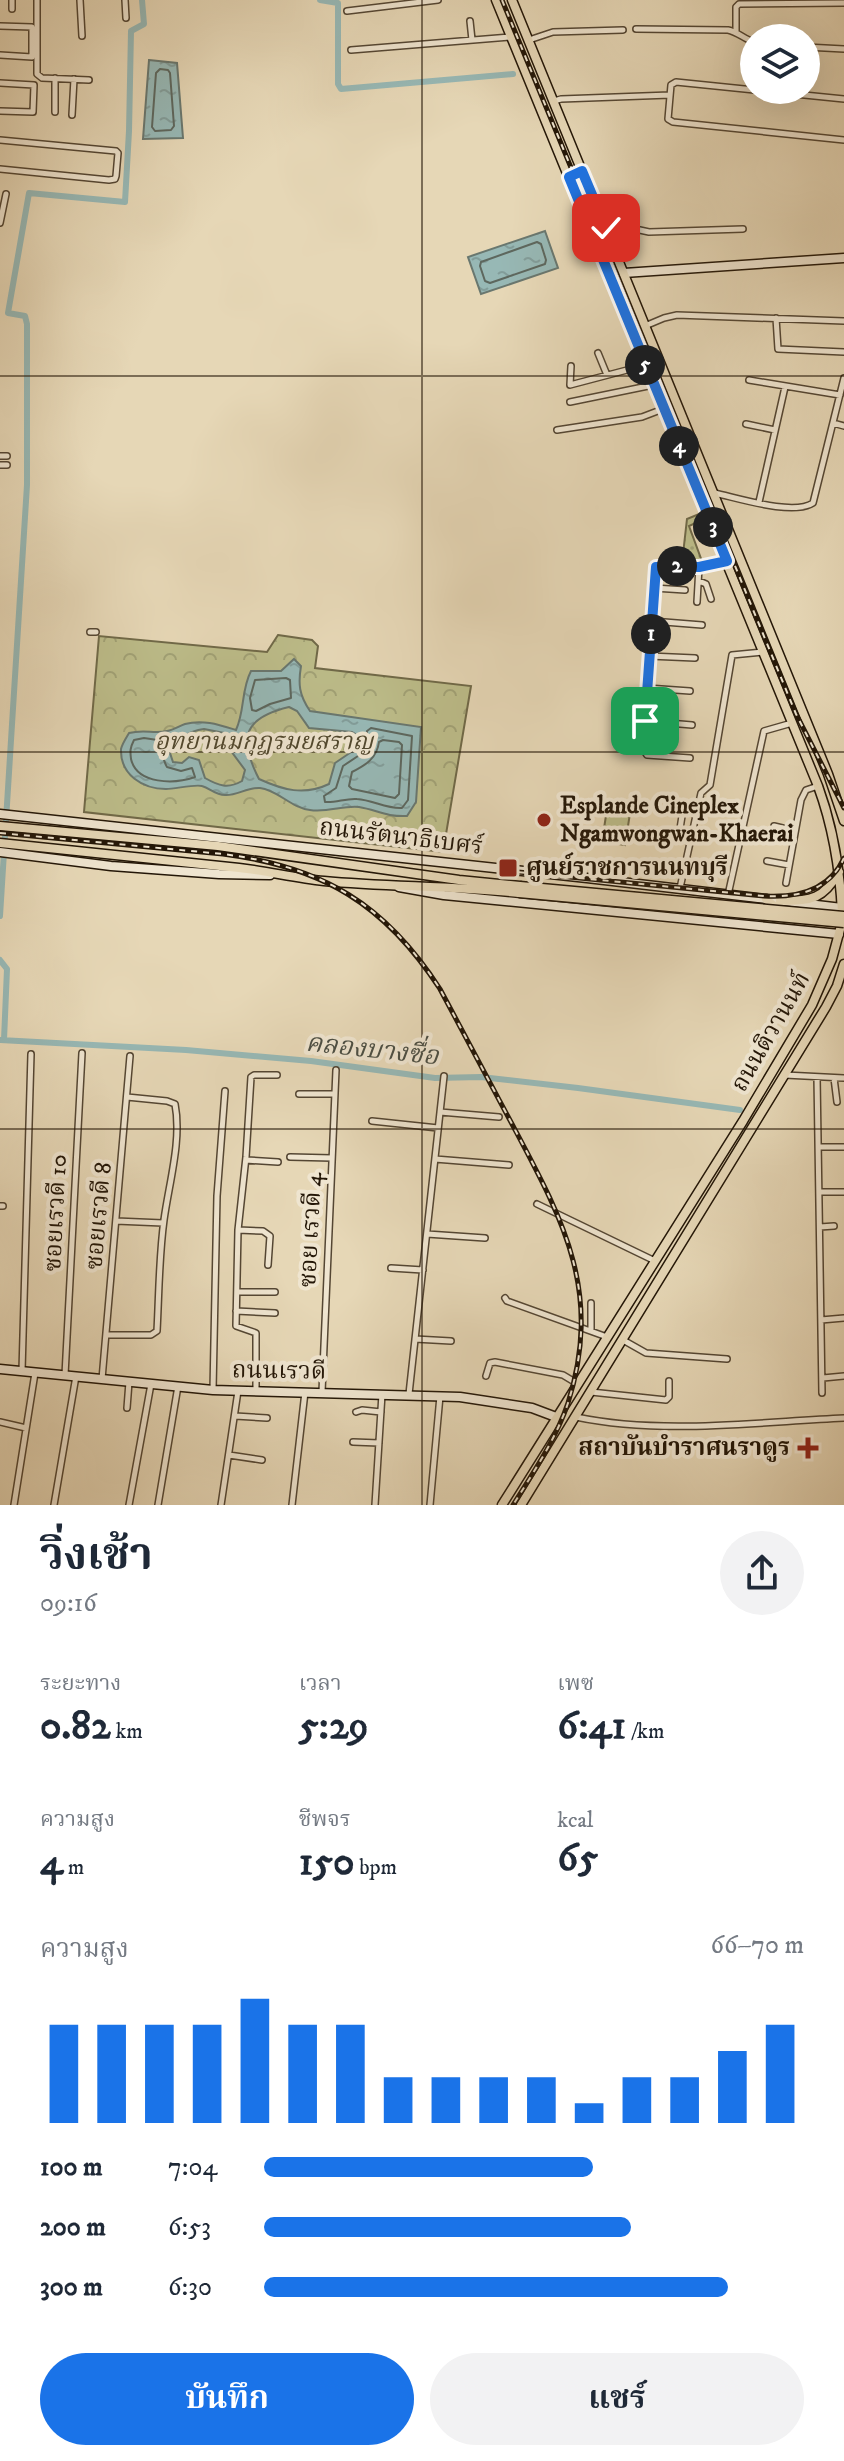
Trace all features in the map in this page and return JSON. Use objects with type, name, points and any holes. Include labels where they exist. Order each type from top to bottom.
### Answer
[{"type":"main road","name":"ถนนติวานนท์","points":[[496,0],[818,786],[831,825],[843,916],[842,934],[818,995],[742,1123],[502,1505]]},
{"type":"main road","points":[[512,0],[828,774],[844,821]]},
{"type":"main road","points":[[569,177],[582,171]]},
{"type":"main road","points":[[624,273],[844,258]]},
{"type":"main road","points":[[779,691],[792,686]]},
{"type":"main road","name":"ถนนรัตนาธิเบศร์","points":[[4,815],[766,899],[843,916]]},
{"type":"main road","name":"ถนนรัตนาธิเบศร์","points":[[3,826],[218,846],[520,890]]},
{"type":"main road","name":"ถนนรัตนาธิเบศร์","points":[[3,848],[239,868],[274,875],[394,886],[520,890],[843,916]]},
{"type":"main road","points":[[780,901],[820,896],[839,872]]},
{"type":"main road","name":"ถนนรัตนาธิเบศร์","points":[[394,886],[444,895],[842,934]]},
{"type":"main road","points":[[726,923],[739,918],[742,909],[739,900],[729,895]]},
{"type":"main road","points":[[766,899],[785,914],[835,919],[843,916]]},
{"type":"main road","name":"ถนนติวานนท์","points":[[521,1505],[826,1007],[844,964]]},
{"type":"main road","name":"ถนนเรวดี","points":[[0,1369],[213,1390],[460,1397],[532,1408],[554,1422]]},
{"type":"main road","points":[[554,1422],[560,1440]]},
{"type":"street","points":[[12,0],[12,9]]},
{"type":"street","points":[[37,0],[37,74],[42,78],[89,80]]},
{"type":"street","points":[[80,0],[82,36]]},
{"type":"street","points":[[125,0],[126,18]]},
{"type":"street","points":[[347,11],[438,0]]},
{"type":"street","points":[[736,32],[736,7],[739,4],[844,3]]},
{"type":"street","points":[[470,21],[472,40]]},
{"type":"street","points":[[0,26],[32,27],[32,57],[0,55]]},
{"type":"street","points":[[636,29],[717,29],[740,36]]},
{"type":"street","points":[[528,40],[553,32],[623,30]]},
{"type":"street","points":[[351,50],[510,37]]},
{"type":"street","points":[[820,48],[844,49]]},
{"type":"street","points":[[55,78],[55,112]]},
{"type":"street","points":[[72,115],[74,79]]},
{"type":"street","points":[[844,99],[676,82],[671,85],[668,119],[844,140]]},
{"type":"street","points":[[0,83],[34,85],[33,112],[0,111]]},
{"type":"street","points":[[554,101],[670,95]]},
{"type":"street","points":[[0,140],[118,153],[115,179],[109,180],[0,169]]},
{"type":"street","points":[[0,223],[6,194]]},
{"type":"street","points":[[606,228],[626,227],[649,232],[743,229]]},
{"type":"street","points":[[645,326],[677,315],[844,321]]},
{"type":"street","points":[[776,318],[778,349],[844,352]]},
{"type":"street","points":[[598,353],[607,375]]},
{"type":"street","points":[[569,385],[646,365]]},
{"type":"street","points":[[568,395],[571,366]]},
{"type":"street","points":[[714,493],[795,509],[813,503],[844,378]]},
{"type":"street","points":[[749,380],[840,395]]},
{"type":"street","points":[[570,402],[654,385]]},
{"type":"street","points":[[759,502],[785,387]]},
{"type":"street","points":[[557,430],[642,417],[663,409]]},
{"type":"street","points":[[833,423],[844,426]]},
{"type":"street","points":[[746,424],[775,430]]},
{"type":"street","points":[[690,758],[647,755],[643,749],[655,569],[658,566],[699,567],[727,561]]},
{"type":"street","points":[[697,602],[699,567]]},
{"type":"street","points":[[699,581],[706,584],[711,599]]},
{"type":"street","points":[[654,588],[685,590]]},
{"type":"street","points":[[652,621],[702,625]]},
{"type":"street","points":[[680,889],[701,793],[710,785],[732,655],[763,652]]},
{"type":"street","points":[[649,656],[695,658]]},
{"type":"street","points":[[647,688],[690,691]]},
{"type":"street","points":[[645,721],[692,725]]},
{"type":"street","points":[[729,895],[764,731],[792,723]]},
{"type":"street","points":[[786,883],[802,794],[818,786]]},
{"type":"street","points":[[682,816],[679,835],[691,839]]},
{"type":"street","points":[[774,826],[795,831]]},
{"type":"street","points":[[767,861],[789,865]]},
{"type":"street","name":"ซอยเรวดี 10","points":[[65,1375],[82,1053]]},
{"type":"street","points":[[22,1371],[31,1054]]},
{"type":"street","name":"ซอยเรวดี 8","points":[[102,1379],[130,1056]]},
{"type":"street","name":"ซอย เรวดี 4","points":[[322,1392],[336,1070]]},
{"type":"street","points":[[256,1391],[256,1333],[238,1328],[236,1311],[238,1230],[251,1077],[277,1075]]},
{"type":"street","points":[[784,1075],[844,1078]]},
{"type":"street","points":[[409,1394],[444,1076]]},
{"type":"street","points":[[817,1077],[822,1393]]},
{"type":"street","points":[[834,1078],[837,1102]]},
{"type":"street","points":[[213,1390],[217,1196],[225,1091]]},
{"type":"street","points":[[299,1094],[335,1094]]},
{"type":"street","points":[[107,1335],[151,1335],[157,1331],[163,1223],[174,1152],[176,1106],[167,1101],[127,1097]]},
{"type":"street","points":[[440,1112],[499,1117]]},
{"type":"street","points":[[372,1121],[438,1128]]},
{"type":"street","points":[[819,1147],[844,1147]]},
{"type":"street","points":[[290,1157],[332,1158]]},
{"type":"street","points":[[435,1159],[509,1165]]},
{"type":"street","points":[[246,1160],[278,1162]]},
{"type":"street","points":[[819,1192],[844,1192]]},
{"type":"street","points":[[537,1204],[655,1261]]},
{"type":"street","points":[[116,1221],[163,1223]]},
{"type":"street","points":[[820,1227],[834,1226]]},
{"type":"street","points":[[238,1230],[263,1231],[270,1236],[268,1265]]},
{"type":"street","points":[[427,1234],[485,1238]]},
{"type":"street","points":[[391,1268],[423,1270]]},
{"type":"street","points":[[237,1292],[275,1292]]},
{"type":"street","points":[[505,1298],[607,1337]]},
{"type":"street","points":[[591,1303],[591,1331]]},
{"type":"street","points":[[236,1311],[275,1313]]},
{"type":"street","points":[[821,1320],[844,1318]]},
{"type":"street","points":[[415,1339],[451,1341]]},
{"type":"street","points":[[622,1339],[646,1353],[727,1359]]},
{"type":"street","points":[[486,1376],[490,1363],[495,1362],[563,1375],[578,1384]]},
{"type":"street","points":[[14,1505],[35,1373]]},
{"type":"street","points":[[54,1505],[76,1376]]},
{"type":"street","points":[[823,1378],[844,1376]]},
{"type":"street","points":[[127,1408],[129,1381]]},
{"type":"street","points":[[590,1392],[666,1400],[669,1397],[669,1381]]},
{"type":"street","points":[[129,1505],[151,1383]]},
{"type":"street","points":[[158,1505],[178,1386]]},
{"type":"street","points":[[221,1505],[238,1390]]},
{"type":"street","points":[[292,1505],[305,1392]]},
{"type":"street","points":[[375,1505],[382,1393]]},
{"type":"street","points":[[430,1505],[440,1396]]},
{"type":"street","points":[[356,1412],[381,1412]]},
{"type":"street","points":[[235,1416],[267,1418]]},
{"type":"street","points":[[575,1417],[675,1426],[844,1418]]},
{"type":"street","points":[[0,1422],[26,1428]]},
{"type":"street","points":[[353,1442],[379,1443]]},
{"type":"street","points":[[229,1455],[262,1460]]},
{"type":"green space","points":[[699,514],[702,520],[689,526],[703,564],[682,563],[687,519]]},
{"type":"green space","name":"อุทยานมกุฎรมยสราญ","points":[[278,635],[312,640],[318,646],[315,668],[471,686],[443,852],[84,812],[99,636],[267,652]]},
{"type":"green space","points":[[608,803],[631,807],[625,845],[602,841]]},
{"type":"water","points":[[149,60],[177,63],[183,138],[143,139]]},
{"type":"water","points":[[545,231],[558,268],[481,294],[468,257]]},
{"type":"water","points":[[294,659],[301,666],[300,689],[310,711],[421,727],[416,802],[407,816],[359,807],[322,811],[303,809],[260,788],[225,795],[199,786],[157,788],[134,779],[124,766],[121,749],[129,733],[162,732],[198,722],[236,730],[251,671],[281,671]],"holes":[[[289,707],[297,711],[309,728],[352,732],[360,737],[360,746],[335,763],[329,784],[302,791],[259,779],[248,752],[249,732],[262,717]],[[204,729],[224,733],[233,739],[235,746],[231,751],[245,770],[242,781],[228,786],[219,785],[205,778],[199,760],[189,757],[182,763],[173,762],[170,753],[176,744],[188,734]]]},
{"type":"waterway","points":[[0,916],[27,485],[27,324],[25,316],[8,313],[29,193],[125,202],[131,31],[144,24],[142,0]]},
{"type":"waterway","points":[[320,0],[338,3],[338,84],[341,89],[513,74]]},
{"type":"waterway","points":[[0,960],[7,969],[4,1040]]},
{"type":"waterway","name":"คลองบางซื่อ","points":[[0,1040],[186,1050],[311,1061],[435,1078],[481,1077],[740,1110]]},
{"type":"railway","points":[[502,0],[796,714],[844,808]]},
{"type":"railway","points":[[0,833],[223,854],[291,869],[321,880],[374,912],[419,959],[440,989],[547,1192],[572,1258],[579,1291],[581,1326],[578,1363],[568,1403],[551,1443],[513,1505]]},
{"type":"railway","points":[[507,871],[788,896],[821,885],[838,869],[844,858]]},
{"type":"place","name":"Esplande Cineplex Ngamwongwan-Khaerai","points":[[544,820]]},
{"type":"place","name":"ศูนย์ราชการนนทบุรี","points":[[508,868]]},
{"type":"place","name":"สถาบันบำราศนราดูร","points":[[808,1448]]},
{"type":"route","points":[[606,228],[582,171],[569,177],[727,561],[699,567],[656,567],[645,721]]}]
